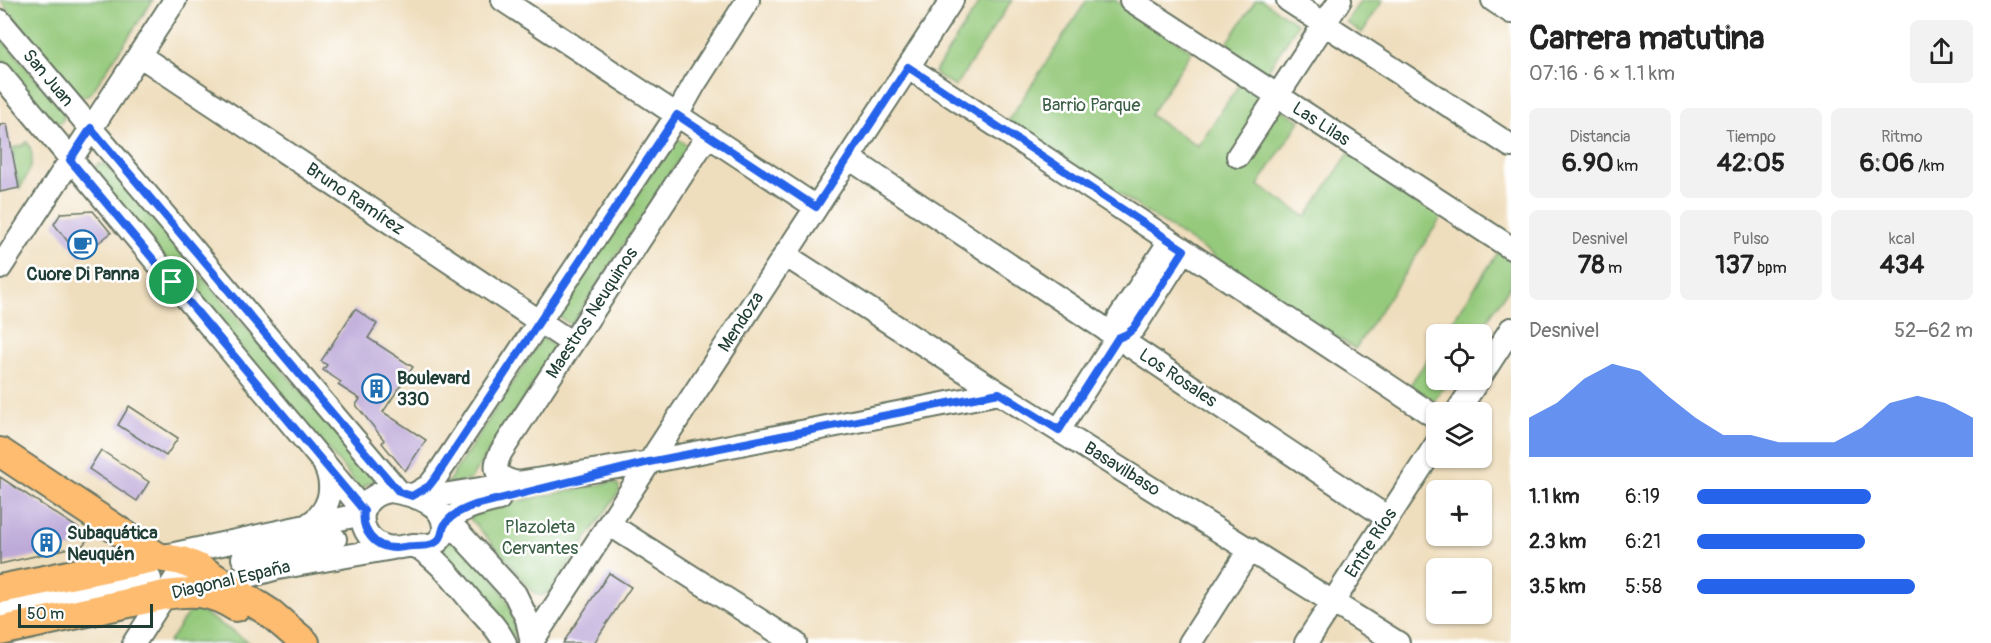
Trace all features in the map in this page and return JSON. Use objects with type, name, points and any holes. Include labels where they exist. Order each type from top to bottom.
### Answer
[{"type":"main road","points":[[0,453],[165,581],[218,597],[297,643]]},
{"type":"main road","points":[[165,581],[190,557],[201,569],[270,613],[305,643]]},
{"type":"main road","name":"Diagonal España","points":[[0,589],[99,589],[165,581]]},
{"type":"main road","name":"Diagonal España","points":[[0,631],[99,589],[165,581]]},
{"type":"street","points":[[0,268],[175,0]]},
{"type":"street","points":[[503,0],[816,207]]},
{"type":"street","points":[[410,496],[429,486],[436,477],[677,115],[689,92],[748,0]]},
{"type":"street","name":"Mendoza","points":[[531,643],[952,0]]},
{"type":"street","name":"Las Lilas","points":[[1131,0],[1511,249]]},
{"type":"street","points":[[1288,0],[1511,146]]},
{"type":"street","points":[[1238,156],[1340,0]]},
{"type":"street","points":[[1493,0],[1511,12]]},
{"type":"street","name":"San Juan","points":[[0,21],[410,496]]},
{"type":"street","name":"Bruno Ramírez","points":[[139,55],[572,343]]},
{"type":"street","points":[[908,67],[1426,411]]},
{"type":"street","name":"San Juan","points":[[0,74],[363,512]]},
{"type":"street","name":"Maestros Neuquinos","points":[[518,483],[508,481],[498,473],[497,459],[708,135]]},
{"type":"street","name":"Los Rosales","points":[[849,158],[1388,518]]},
{"type":"street","points":[[1059,430],[1118,338],[1119,318],[1177,246]]},
{"type":"street","name":"Basavilbaso","points":[[785,255],[999,393],[1398,643]]},
{"type":"street","points":[[1492,359],[1511,330]]},
{"type":"street","name":"Diagonal España","points":[[190,557],[363,512],[367,502],[375,494],[390,491],[410,496],[518,483],[649,462],[999,393]]},
{"type":"street","name":"Entre Ríos","points":[[1306,643],[1426,460]]},
{"type":"street","name":"Diagonal España","points":[[165,581],[223,583],[278,568],[403,547],[428,545],[437,542],[441,537],[444,520],[475,505],[649,462]]},
{"type":"street","points":[[306,526],[317,519],[328,502],[331,482],[325,464]]},
{"type":"street","points":[[410,496],[434,507],[515,594],[524,600],[539,606],[554,602],[561,596]]},
{"type":"street","points":[[363,512],[363,525],[369,536],[384,546],[403,547],[429,555],[490,622],[505,643]]},
{"type":"street","points":[[609,524],[795,643]]},
{"type":"street","points":[[243,558],[335,539]]},
{"type":"street","points":[[1190,643],[1250,549]]},
{"type":"street","points":[[134,643],[165,581]]},
{"type":"street","points":[[0,609],[99,589]]},
{"type":"street","points":[[515,594],[527,619],[531,643]]},
{"type":"green space","points":[[0,0],[153,0],[92,92],[84,97],[74,92]]},
{"type":"green space","points":[[981,0],[1012,0],[955,87],[934,73]]},
{"type":"green space","name":"Barrio Parque","points":[[1087,0],[1115,0],[1192,51],[1150,115],[1198,146],[1241,82],[1300,121],[1258,185],[1306,217],[1349,153],[1443,215],[1355,349],[1008,121]]},
{"type":"green space","points":[[1256,0],[1262,0],[1298,24],[1265,75],[1224,48]]},
{"type":"green space","points":[[1361,0],[1383,0],[1362,33],[1346,22]]},
{"type":"green space","points":[[0,36],[64,113],[61,122],[53,121],[0,57]]},
{"type":"green space","points":[[675,137],[688,146],[571,325],[558,316]]},
{"type":"green space","points":[[27,142],[32,160],[20,188],[17,176],[11,176],[8,160],[14,158],[12,148],[22,146]]},
{"type":"green space","points":[[98,164],[106,165],[377,480],[367,484],[361,491],[94,175],[94,169]]},
{"type":"green space","points":[[1499,251],[1511,259],[1511,285],[1485,324],[1451,324]]},
{"type":"green space","points":[[542,338],[557,348],[470,480],[446,485]]},
{"type":"green space","points":[[1426,361],[1426,390],[1442,390],[1434,401],[1410,385]]},
{"type":"green space","name":"Plazoleta Cervantes","points":[[612,482],[619,485],[619,492],[550,591],[543,595],[530,590],[510,563],[470,519],[475,510]]},
{"type":"green space","points":[[453,534],[486,570],[505,596],[514,626],[513,643],[440,549]]},
{"type":"green space","points":[[199,610],[250,643],[168,643],[188,613]]},
{"type":"building","points":[[7,124],[19,188],[0,192],[0,125]]},
{"type":"building","name":"Cuore Di Panna","points":[[93,211],[111,233],[80,257],[54,224],[61,213]]},
{"type":"building","points":[[355,309],[377,324],[368,338],[413,367],[383,412],[426,440],[405,471],[356,405],[360,399],[338,385],[341,382],[323,370],[327,365],[321,361]]},
{"type":"building","points":[[129,406],[178,438],[166,456],[118,425]]},
{"type":"building","points":[[101,450],[149,482],[137,501],[89,469]]},
{"type":"building","points":[[0,477],[90,536],[83,545],[0,564]]},
{"type":"building","points":[[609,573],[631,587],[594,643],[563,643]]},
{"type":"place","name":"Cuore Di Panna","points":[[83,245]]},
{"type":"place","name":"Boulevard 330","points":[[376,388]]},
{"type":"place","name":"Subaquática Neuquén","points":[[46,543]]},
{"type":"route","points":[[908,67],[1184,250],[1131,332],[1118,338],[1059,430],[999,393],[649,462],[475,505],[458,512],[448,521],[437,542],[393,548],[376,542],[369,536],[363,525],[364,511],[172,282],[70,160],[91,128],[399,492],[412,496],[429,486],[436,477],[677,115],[816,207],[908,67]]}]
